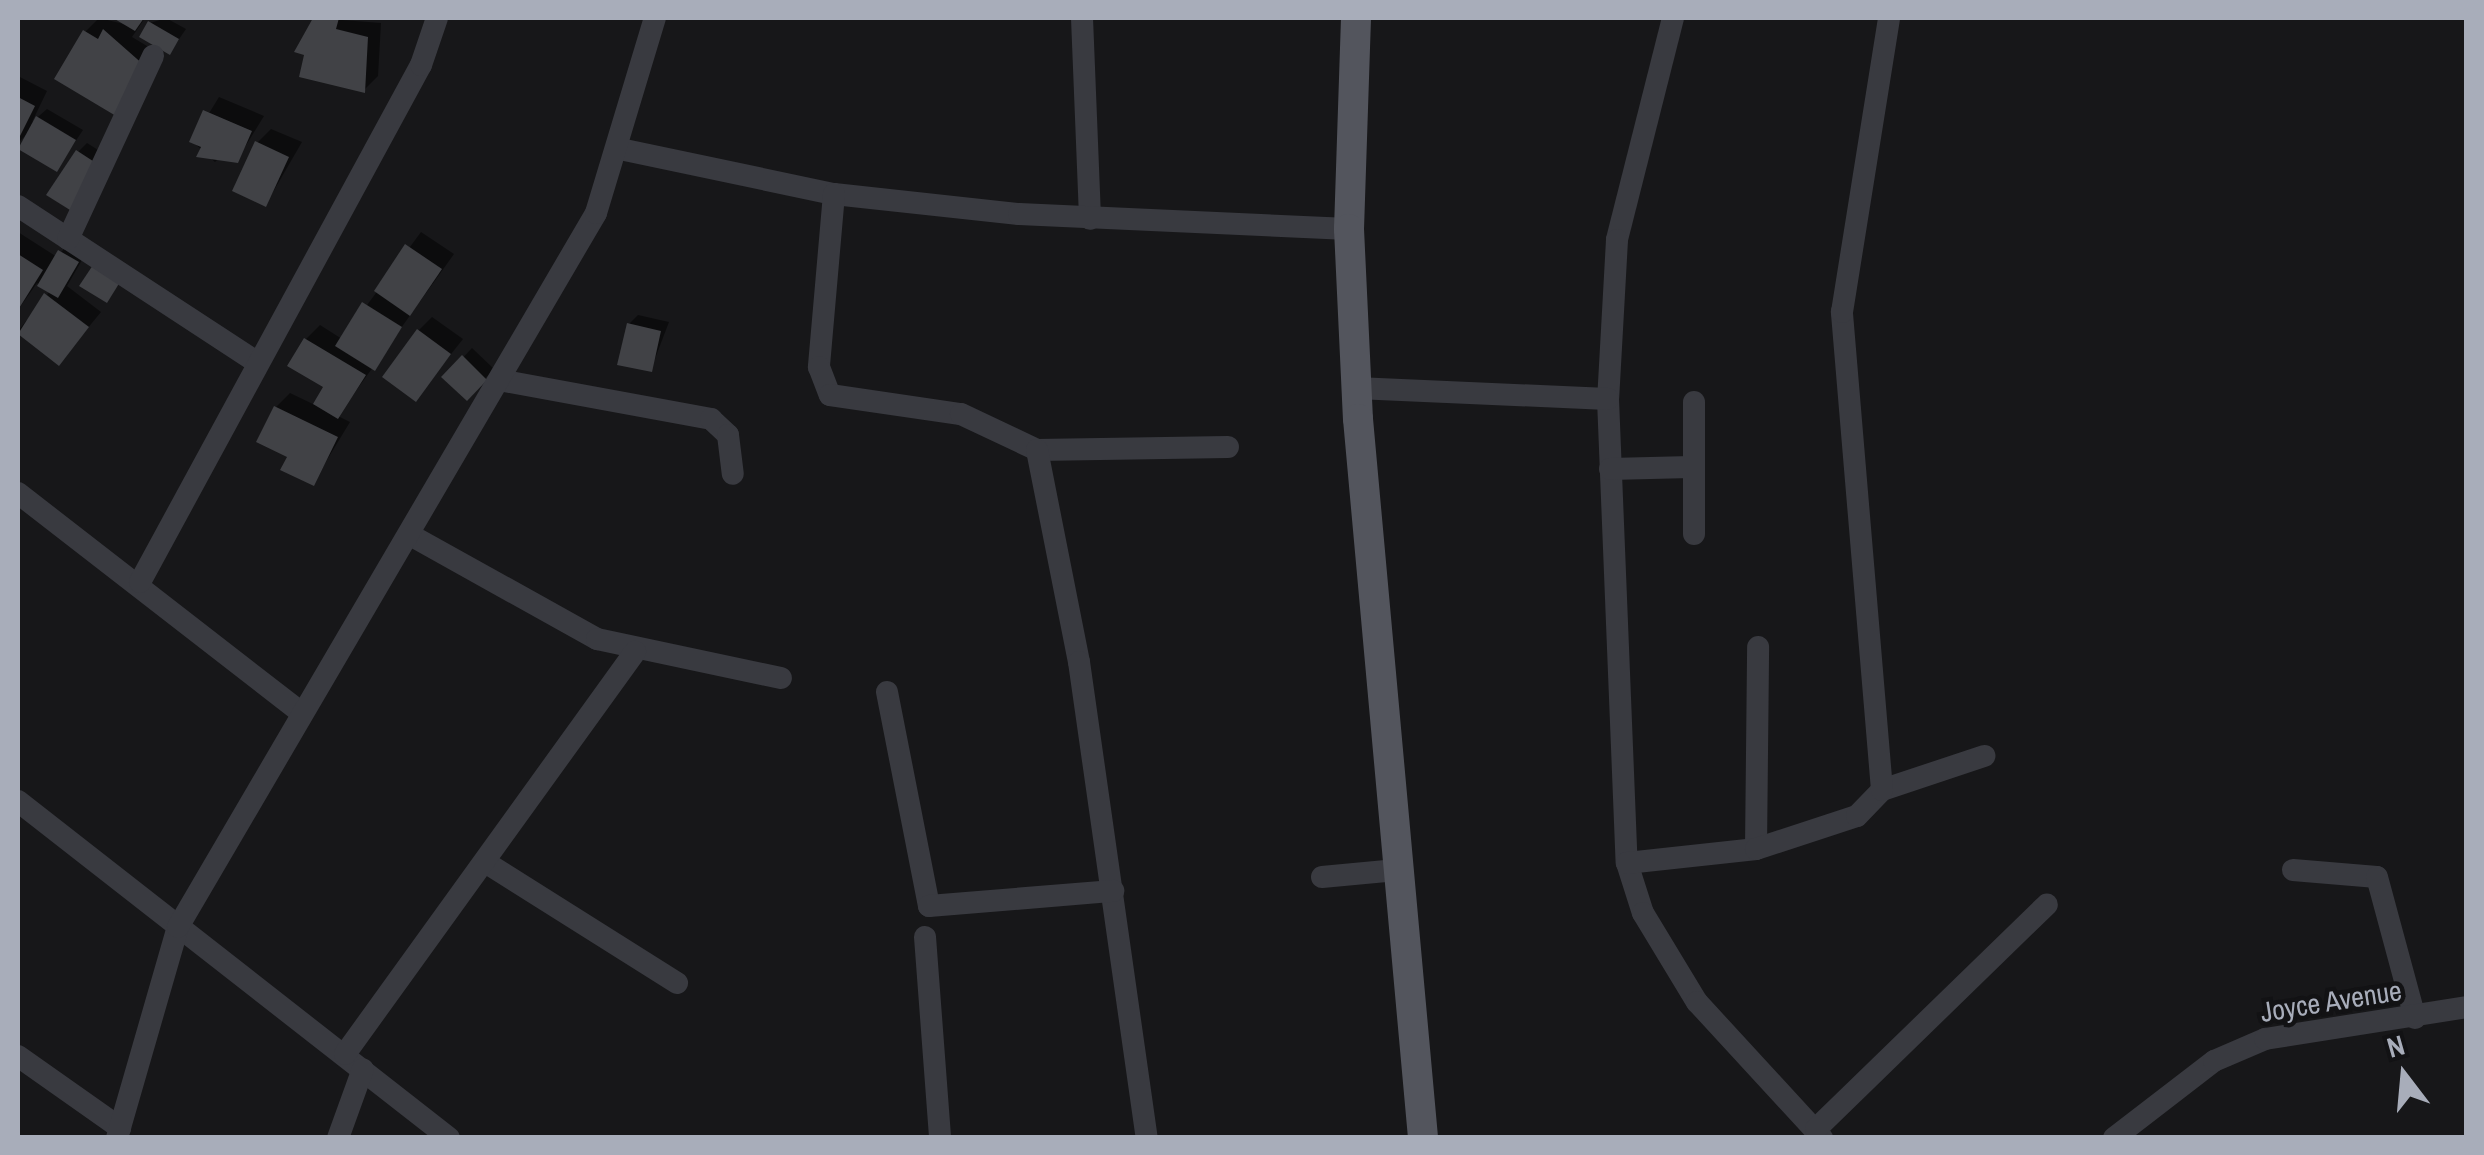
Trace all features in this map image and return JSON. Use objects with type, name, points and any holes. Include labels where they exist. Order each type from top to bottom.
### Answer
[{"type":"main road","points":[[1356,18],[1349,228],[1356,388],[1423,1138]]},
{"type":"street","points":[[140,582],[255,361],[421,65],[437,18]]},
{"type":"street","points":[[18,1056],[118,1133],[178,927],[302,713],[412,536],[596,213],[620,149],[655,18]]},
{"type":"street","points":[[1082,18],[1090,218]]},
{"type":"street","points":[[1673,18],[1617,240],[1608,398],[1627,863],[1643,912],[1697,1002],[1819,1133],[2048,904]]},
{"type":"street","points":[[1882,790],[1842,312],[1889,18]]},
{"type":"street","points":[[68,238],[153,56]]},
{"type":"street","points":[[620,149],[834,194],[1090,218],[1349,228]]},
{"type":"street","points":[[834,194],[818,367],[830,396],[962,414],[1037,450],[1228,447]]},
{"type":"street","points":[[18,206],[255,361]]},
{"type":"street","points":[[499,380],[711,419],[728,435],[733,474]]},
{"type":"street","points":[[1356,388],[1608,398]]},
{"type":"street","points":[[1694,402],[1694,534]]},
{"type":"street","points":[[1037,450],[1113,892],[1147,1138]]},
{"type":"street","points":[[1610,469],[1692,467]]},
{"type":"street","points":[[18,492],[96,559],[140,582],[302,713]]},
{"type":"street","points":[[412,536],[636,652],[782,678]]},
{"type":"street","points":[[1756,849],[1758,647]]},
{"type":"street","points":[[338,1138],[354,1061],[485,862],[636,652]]},
{"type":"street","points":[[887,692],[928,906],[1113,892]]},
{"type":"street","points":[[1627,863],[1756,849],[1857,816],[1882,790],[1984,756]]},
{"type":"street","points":[[18,801],[449,1138]]},
{"type":"street","points":[[485,862],[677,983]]},
{"type":"street","points":[[1322,877],[1398,870]]},
{"type":"street","points":[[2293,870],[2377,877],[2415,1018]]},
{"type":"street","points":[[925,937],[940,1138]]},
{"type":"street","name":"Joyce Avenue","points":[[2114,1138],[2214,1061],[2265,1039],[2466,1007]]},
{"type":"building","points":[[113,18],[144,18],[135,31]]},
{"type":"building","points":[[313,18],[339,18],[336,29],[368,37],[365,93],[299,77],[304,55],[294,52]]},
{"type":"building","points":[[148,21],[179,39],[170,55],[139,37]]},
{"type":"building","points":[[103,29],[145,66],[116,116],[54,79],[83,30],[98,39]]},
{"type":"building","points":[[18,97],[35,106],[18,140]]},
{"type":"building","points":[[203,110],[252,131],[238,163],[196,157],[201,147],[189,142]]},
{"type":"building","points":[[36,116],[76,140],[57,172],[18,149]]},
{"type":"building","points":[[255,141],[289,157],[266,207],[232,191]]},
{"type":"building","points":[[76,150],[99,165],[70,210],[46,195]]},
{"type":"building","points":[[405,244],[442,269],[410,316],[374,291]]},
{"type":"building","points":[[58,250],[79,262],[58,298],[37,286]]},
{"type":"building","points":[[18,254],[43,270],[18,310]]},
{"type":"building","points":[[93,265],[120,282],[107,303],[79,286]]},
{"type":"building","points":[[44,293],[89,327],[59,366],[18,334]]},
{"type":"building","points":[[362,302],[402,327],[375,371],[335,346]]},
{"type":"building","points":[[627,323],[661,331],[652,372],[617,365]]},
{"type":"building","points":[[417,329],[451,354],[416,402],[382,377]]},
{"type":"building","points":[[304,338],[366,375],[338,419],[313,404],[323,387],[287,366]]},
{"type":"building","points":[[462,355],[487,380],[467,401],[441,377]]},
{"type":"building","points":[[274,406],[338,437],[314,486],[280,470],[287,457],[256,442]]}]
